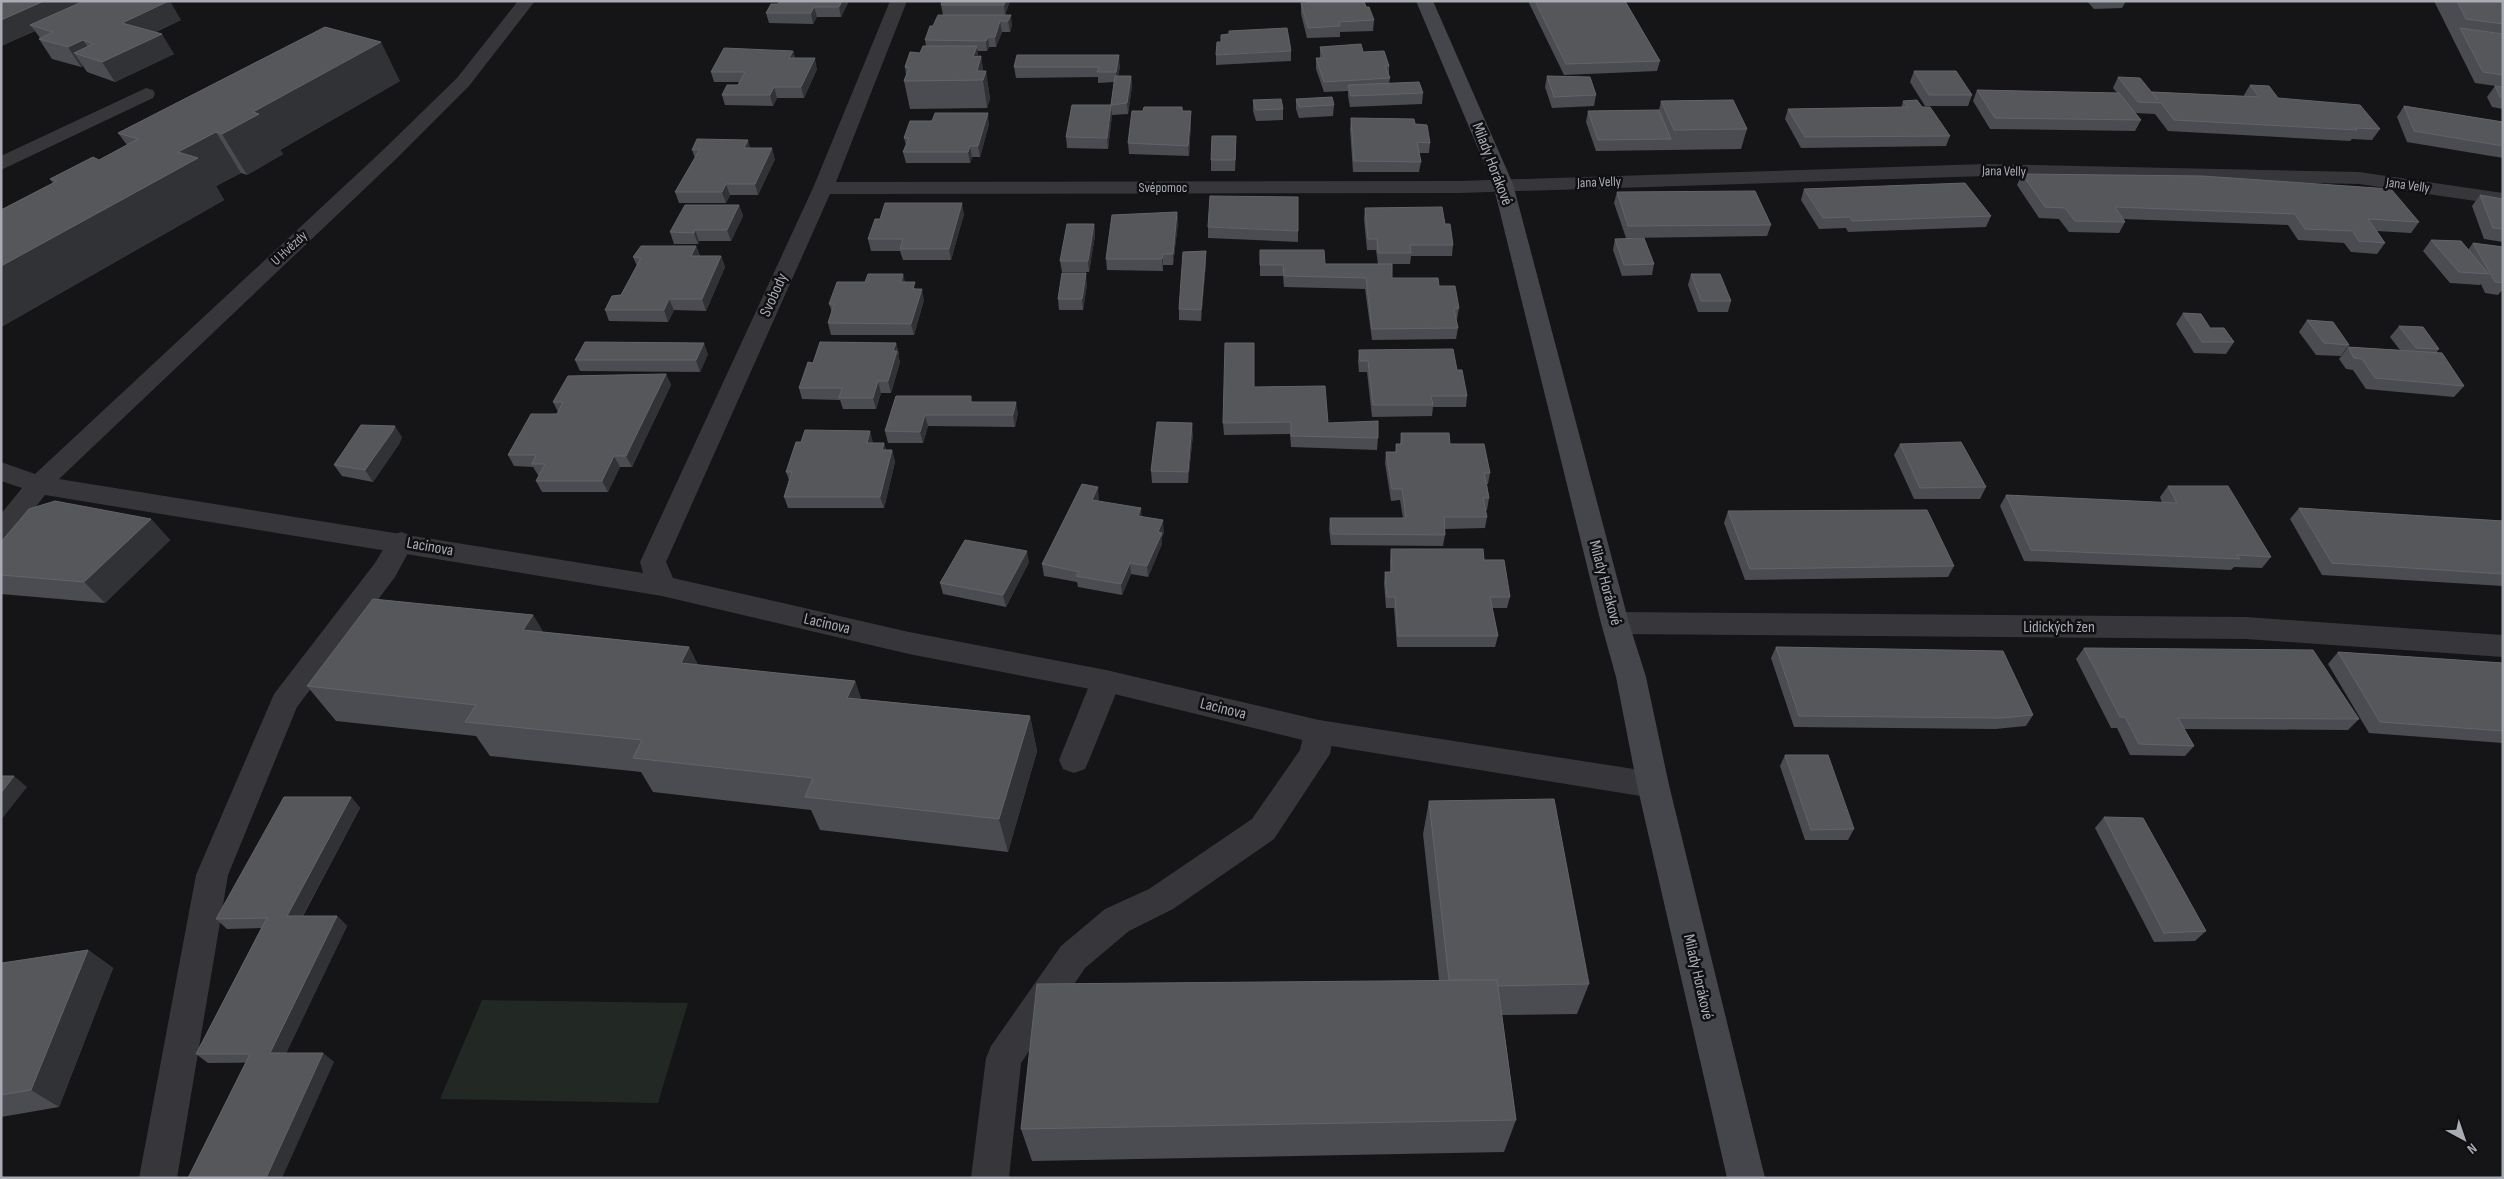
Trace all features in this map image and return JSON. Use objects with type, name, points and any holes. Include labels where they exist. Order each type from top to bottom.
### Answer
[{"type":"main road","name":"Milady Horákové","points":[[1424,1],[1503,184],[1615,623],[1631,677],[1653,785],[1746,1178]]},
{"type":"street","name":"U Hvězdy","points":[[1,533],[39,485],[463,82],[527,1]]},
{"type":"street","name":"Svobody","points":[[662,586],[653,562],[823,188],[899,1]]},
{"type":"street","points":[[1,164],[146,94]]},
{"type":"street","name":"Jana Velly","points":[[1503,184],[1986,170],[2359,178],[2503,199]]},
{"type":"street","name":"Svépomoc","points":[[823,188],[1459,187],[1503,184]]},
{"type":"street","name":"Lacinova","points":[[1,471],[39,485],[402,542],[662,586],[909,643],[1106,681],[1319,732],[1653,785]]},
{"type":"street","points":[[158,1178],[212,875],[284,702],[385,570],[402,542]]},
{"type":"street","name":"Lidických žen","points":[[1615,623],[2246,628],[2503,646]]},
{"type":"street","points":[[1074,760],[1106,681]]},
{"type":"street","points":[[990,1178],[1004,1058],[1073,957],[1117,920],[1161,899],[1263,829],[1315,754],[1319,732]]},
{"type":"shaded area","points":[[482,1000],[688,1003],[658,1103],[440,1099]]},
{"type":"building","points":[[1,1],[44,1],[1,20]]},
{"type":"building","points":[[84,1],[169,1],[122,23],[162,34],[102,62],[74,53],[93,44],[83,40],[68,47],[39,39],[53,32],[30,25]]},
{"type":"building","points":[[780,1],[842,1],[839,7],[814,7],[811,13],[766,13],[771,4],[778,4]]},
{"type":"building","points":[[942,1],[1005,1],[1004,5],[941,5]]},
{"type":"building","points":[[1308,1],[1364,1],[1366,7],[1369,7],[1374,20],[1339,22],[1340,26],[1308,28],[1301,3],[1308,3]]},
{"type":"building","points":[[1535,1],[1625,1],[1660,61],[1566,64]]},
{"type":"building","points":[[2457,1],[2503,1],[2503,24],[2466,19]]},
{"type":"building","points":[[938,15],[1011,15],[1008,21],[1000,21],[995,37],[988,37],[986,41],[925,40],[930,26],[933,26]]},
{"type":"building","points":[[325,27],[381,42],[253,112],[259,114],[222,134],[216,132],[178,152],[198,158],[1,266],[1,210],[57,181],[50,179],[93,157],[99,160],[138,139],[118,133]]},
{"type":"building","points":[[1287,28],[1291,51],[1216,55],[1217,42],[1221,42],[1221,35],[1229,34],[1229,31]]},
{"type":"building","points":[[2460,28],[2503,34],[2503,75],[2483,72]]},
{"type":"building","points":[[1361,44],[1363,52],[1384,51],[1389,66],[1385,66],[1390,78],[1324,82],[1316,58],[1324,58],[1320,47]]},
{"type":"building","points":[[923,46],[977,46],[973,57],[981,56],[977,71],[986,71],[983,80],[904,81],[909,68],[905,67],[910,52],[920,53]]},
{"type":"building","points":[[724,48],[793,51],[789,58],[815,58],[801,87],[774,87],[770,95],[722,95],[727,85],[738,85],[745,72],[711,72]]},
{"type":"building","points":[[1017,55],[1119,55],[1116,72],[1097,72],[1099,67],[1014,67]]},
{"type":"building","points":[[1914,71],[1956,71],[1972,95],[1929,95]]},
{"type":"building","points":[[1115,76],[1131,76],[1127,103],[1111,105]]},
{"type":"building","points":[[1547,76],[1590,77],[1596,95],[1554,97]]},
{"type":"building","points":[[2118,77],[2140,78],[2158,100],[2152,92],[2259,97],[2250,85],[2269,86],[2278,98],[2360,105],[2380,129],[2355,128],[2357,130],[2174,120],[2161,103],[2138,102]]},
{"type":"building","points":[[1419,82],[1423,93],[1351,96],[1348,85]]},
{"type":"building","points":[[2495,86],[2503,87],[2503,97],[2500,97]]},
{"type":"building","points":[[1977,90],[2119,93],[2141,120],[1995,118]]},
{"type":"building","points":[[1332,97],[1334,105],[1299,107],[1296,99]]},
{"type":"building","points":[[1281,99],[1283,109],[1256,110],[1253,100]]},
{"type":"building","points":[[1733,100],[1747,129],[1674,130],[1661,101]]},
{"type":"building","points":[[1917,100],[1922,107],[1930,107],[1950,136],[1805,137],[1788,109],[1908,107],[1903,101]]},
{"type":"building","points":[[1072,105],[1111,105],[1107,138],[1066,137]]},
{"type":"building","points":[[2404,106],[2503,122],[2503,146],[2414,131]]},
{"type":"building","points":[[1144,107],[1182,107],[1182,111],[1191,111],[1188,146],[1128,143],[1132,111],[1143,111]]},
{"type":"building","points":[[1659,110],[1671,139],[1598,140],[1588,111]]},
{"type":"building","points":[[935,113],[988,113],[978,146],[970,146],[968,152],[903,152],[909,138],[904,138],[910,121],[932,121]]},
{"type":"building","points":[[1351,118],[1414,119],[1415,124],[1427,125],[1430,143],[1417,142],[1421,162],[1354,161]]},
{"type":"building","points":[[1212,136],[1236,136],[1235,160],[1211,160]]},
{"type":"building","points":[[697,139],[748,140],[744,148],[772,148],[755,184],[726,184],[722,192],[675,192],[700,149],[692,150]]},
{"type":"building","points":[[2022,174],[2202,176],[2391,189],[2419,222],[2368,219],[2385,243],[2359,241],[2352,231],[2305,229],[2295,214],[2115,207],[2125,222],[2075,221],[2065,208],[2045,207]]},
{"type":"building","points":[[1965,183],[1991,216],[1852,221],[1850,217],[1823,218],[1804,189]]},
{"type":"building","points":[[1755,191],[1771,225],[1628,226],[1617,192]]},
{"type":"building","points":[[2480,195],[2503,199],[2503,229],[2493,228]]},
{"type":"building","points":[[1210,196],[1298,197],[1298,231],[1208,227]]},
{"type":"building","points":[[885,203],[962,203],[949,249],[900,249],[903,239],[868,239],[875,219],[880,219]]},
{"type":"building","points":[[685,205],[739,205],[727,230],[695,230],[694,233],[670,232]]},
{"type":"building","points":[[1442,207],[1445,224],[1450,224],[1453,245],[1410,245],[1411,253],[1378,253],[1377,239],[1368,239],[1365,208]]},
{"type":"building","points":[[1177,212],[1173,254],[1163,254],[1162,259],[1106,259],[1112,215]]},
{"type":"building","points":[[1067,224],[1094,224],[1088,261],[1060,261]]},
{"type":"building","points":[[1644,238],[1654,264],[1624,265],[1615,239]]},
{"type":"building","points":[[2431,240],[2461,241],[2489,274],[2459,272]]},
{"type":"building","points":[[2473,243],[2503,247],[2503,283],[2495,282]]},
{"type":"building","points":[[641,246],[696,246],[691,256],[721,256],[702,299],[669,299],[664,310],[605,310],[612,296],[621,295],[641,258],[633,257]]},
{"type":"building","points":[[1260,250],[1324,250],[1325,264],[1392,264],[1392,278],[1438,278],[1439,286],[1455,286],[1459,308],[1454,309],[1458,328],[1372,329],[1366,278],[1284,276],[1283,265],[1260,265]]},
{"type":"building","points":[[1206,251],[1201,310],[1179,309],[1183,252]]},
{"type":"building","points":[[1062,273],[1086,273],[1082,299],[1058,299]]},
{"type":"building","points":[[868,274],[903,274],[901,282],[915,282],[913,289],[922,289],[911,324],[828,323],[834,304],[829,304],[837,282],[865,282]]},
{"type":"building","points":[[1691,274],[1720,274],[1731,301],[1701,301]]},
{"type":"building","points":[[2183,313],[2201,314],[2210,328],[2224,328],[2234,342],[2202,342]]},
{"type":"building","points":[[2307,320],[2333,322],[2349,345],[2324,343]]},
{"type":"building","points":[[2399,326],[2423,327],[2439,349],[2416,348]]},
{"type":"building","points":[[585,342],[704,343],[696,360],[575,360]]},
{"type":"building","points":[[820,342],[896,343],[893,351],[897,351],[888,381],[878,381],[873,398],[839,398],[842,388],[799,388],[808,362],[813,363]]},
{"type":"building","points":[[1225,343],[1254,343],[1254,387],[1325,386],[1328,423],[1378,421],[1378,438],[1291,436],[1291,422],[1223,423]]},
{"type":"building","points":[[2348,347],[2442,353],[2464,386],[2375,378],[2362,359],[2354,358]]},
{"type":"building","points":[[1453,349],[1457,370],[1462,370],[1467,396],[1431,396],[1433,405],[1373,405],[1368,361],[1360,361],[1359,350]]},
{"type":"building","points":[[666,374],[626,456],[614,456],[602,481],[536,481],[545,464],[532,464],[536,455],[508,455],[531,414],[557,414],[563,402],[553,402],[568,376]]},
{"type":"building","points":[[896,396],[971,396],[971,402],[1016,402],[1013,415],[925,415],[920,432],[885,431]]},
{"type":"building","points":[[1157,422],[1192,423],[1188,472],[1151,471]]},
{"type":"building","points":[[361,425],[395,426],[365,470],[334,465]]},
{"type":"building","points":[[805,430],[870,431],[867,443],[884,443],[882,450],[892,450],[880,497],[784,497],[792,472],[786,472],[796,442],[801,442]]},
{"type":"building","points":[[1401,433],[1449,433],[1450,444],[1484,444],[1490,473],[1484,473],[1489,498],[1483,498],[1487,517],[1444,517],[1445,535],[1332,534],[1330,518],[1406,518],[1402,489],[1392,489],[1386,452],[1397,452],[1396,444],[1402,444]]},
{"type":"building","points":[[1961,442],[1986,487],[1920,488],[1900,444]]},
{"type":"building","points":[[1082,484],[1098,487],[1092,500],[1141,508],[1138,516],[1163,520],[1158,532],[1162,533],[1147,566],[1130,563],[1121,584],[1076,576],[1079,572],[1042,564]]},
{"type":"building","points":[[2168,486],[2228,486],[2271,557],[2237,555],[2240,559],[2031,550],[2006,495],[2177,503]]},
{"type":"building","points":[[55,501],[151,519],[84,582],[1,575],[1,542],[29,509]]},
{"type":"building","points":[[2299,508],[2503,521],[2503,574],[2332,563]]},
{"type":"building","points":[[1927,510],[1954,566],[1750,569],[1728,511]]},
{"type":"building","points":[[965,540],[1027,551],[1003,595],[940,583]]},
{"type":"building","points":[[1391,549],[1483,549],[1484,560],[1504,560],[1510,597],[1490,597],[1498,636],[1398,636],[1395,597],[1387,597],[1385,572],[1392,572]]},
{"type":"building","points":[[373,599],[533,615],[523,630],[689,647],[681,663],[855,681],[847,698],[1030,716],[999,819],[805,797],[813,778],[633,758],[642,740],[465,722],[476,705],[307,686]]},
{"type":"building","points":[[1776,647],[2003,651],[2033,715],[2002,718],[1799,716]]},
{"type":"building","points":[[2084,648],[2313,650],[2359,719],[2178,718],[2194,746],[2139,744],[2125,717],[2120,717]]},
{"type":"building","points":[[2338,652],[2503,663],[2503,731],[2380,722]]},
{"type":"building","points":[[1785,755],[1828,755],[1854,829],[1811,830]]},
{"type":"building","points":[[1,776],[14,776],[1,793]]},
{"type":"building","points":[[284,797],[351,797],[287,916],[337,916],[270,1053],[323,1053],[266,1178],[188,1178],[250,1054],[196,1054],[267,918],[216,919]]},
{"type":"building","points":[[1554,799],[1589,984],[1498,986],[1497,980],[1449,980],[1429,801]]},
{"type":"building","points":[[2104,817],[2143,818],[2206,931],[2164,933]]},
{"type":"building","points":[[88,950],[31,1090],[1,1095],[2,963]]},
{"type":"building","points":[[1497,980],[1516,1120],[1021,1129],[1037,984]]}]
